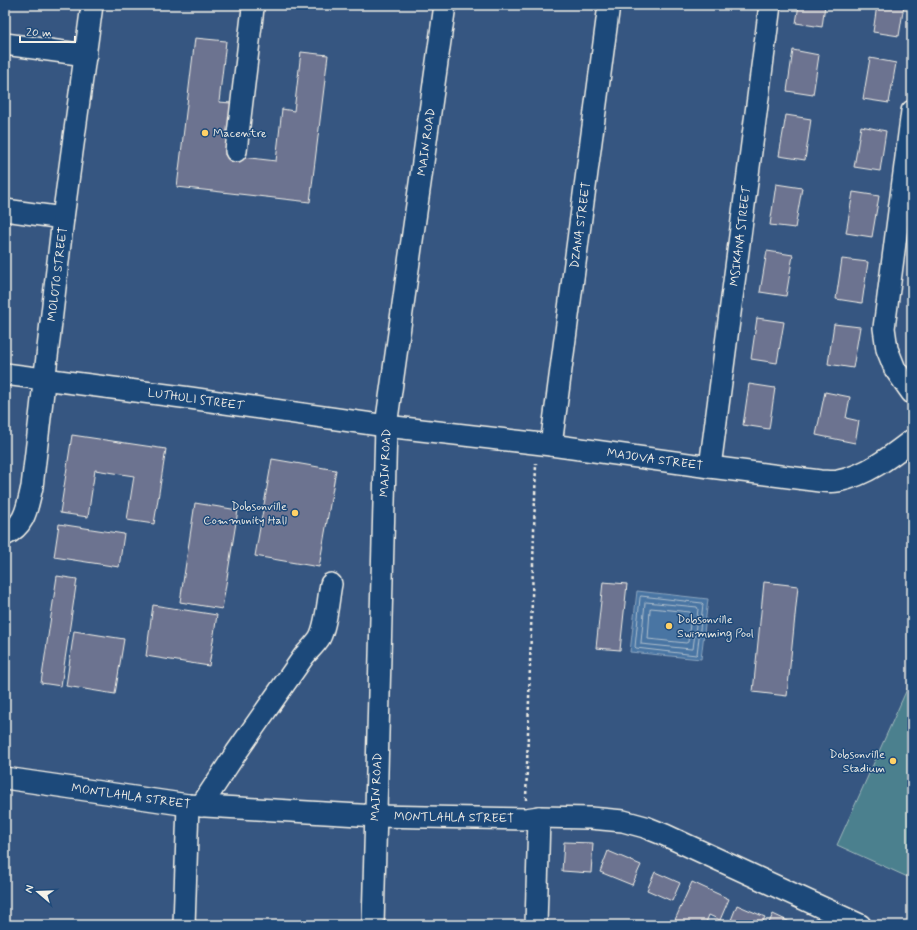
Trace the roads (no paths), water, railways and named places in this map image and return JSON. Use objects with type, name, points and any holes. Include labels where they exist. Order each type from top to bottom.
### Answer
[{"type":"street","name":"MOLOTO STREET","points":[[5,535],[16,528],[25,516],[32,487],[63,218],[92,5]]},
{"type":"street","name":"MAIN ROAD","points":[[373,925],[386,426],[445,5]]},
{"type":"street","name":"DZANA STREET","points":[[544,444],[610,5]]},
{"type":"street","name":"MSIKANA STREET","points":[[710,467],[770,5]]},
{"type":"street","points":[[236,151],[253,8]]},
{"type":"street","points":[[5,44],[86,54]]},
{"type":"street","points":[[912,111],[884,328],[887,349],[895,369],[912,393]]},
{"type":"street","points":[[5,210],[63,218]]},
{"type":"street","name":"LUTHULI STREET","points":[[5,374],[386,426]]},
{"type":"street","name":"MAJOVA STREET","points":[[386,426],[544,444],[820,481],[838,481],[863,473],[888,459],[912,440]]},
{"type":"street","points":[[184,925],[194,806],[236,753],[299,663],[320,636],[324,625],[331,584]]},
{"type":"street","name":"MONTLAHLA STREET","points":[[5,778],[194,806],[376,816],[590,818],[623,821],[645,827],[665,835],[860,925]]},
{"type":"street","points":[[532,818],[536,925]]},
{"type":"water","name":"Dobsonville Swimming Pool","points":[[637,591],[708,599],[701,659],[630,652]]},
{"type":"place","name":"Macentre","points":[[205,133]]},
{"type":"place","name":"Dobsonville Community Hall","points":[[295,513]]},
{"type":"place","name":"Dobsonville Swimming Pool","points":[[669,626]]},
{"type":"place","name":"Dobsonville Stadium","points":[[893,761]]}]
